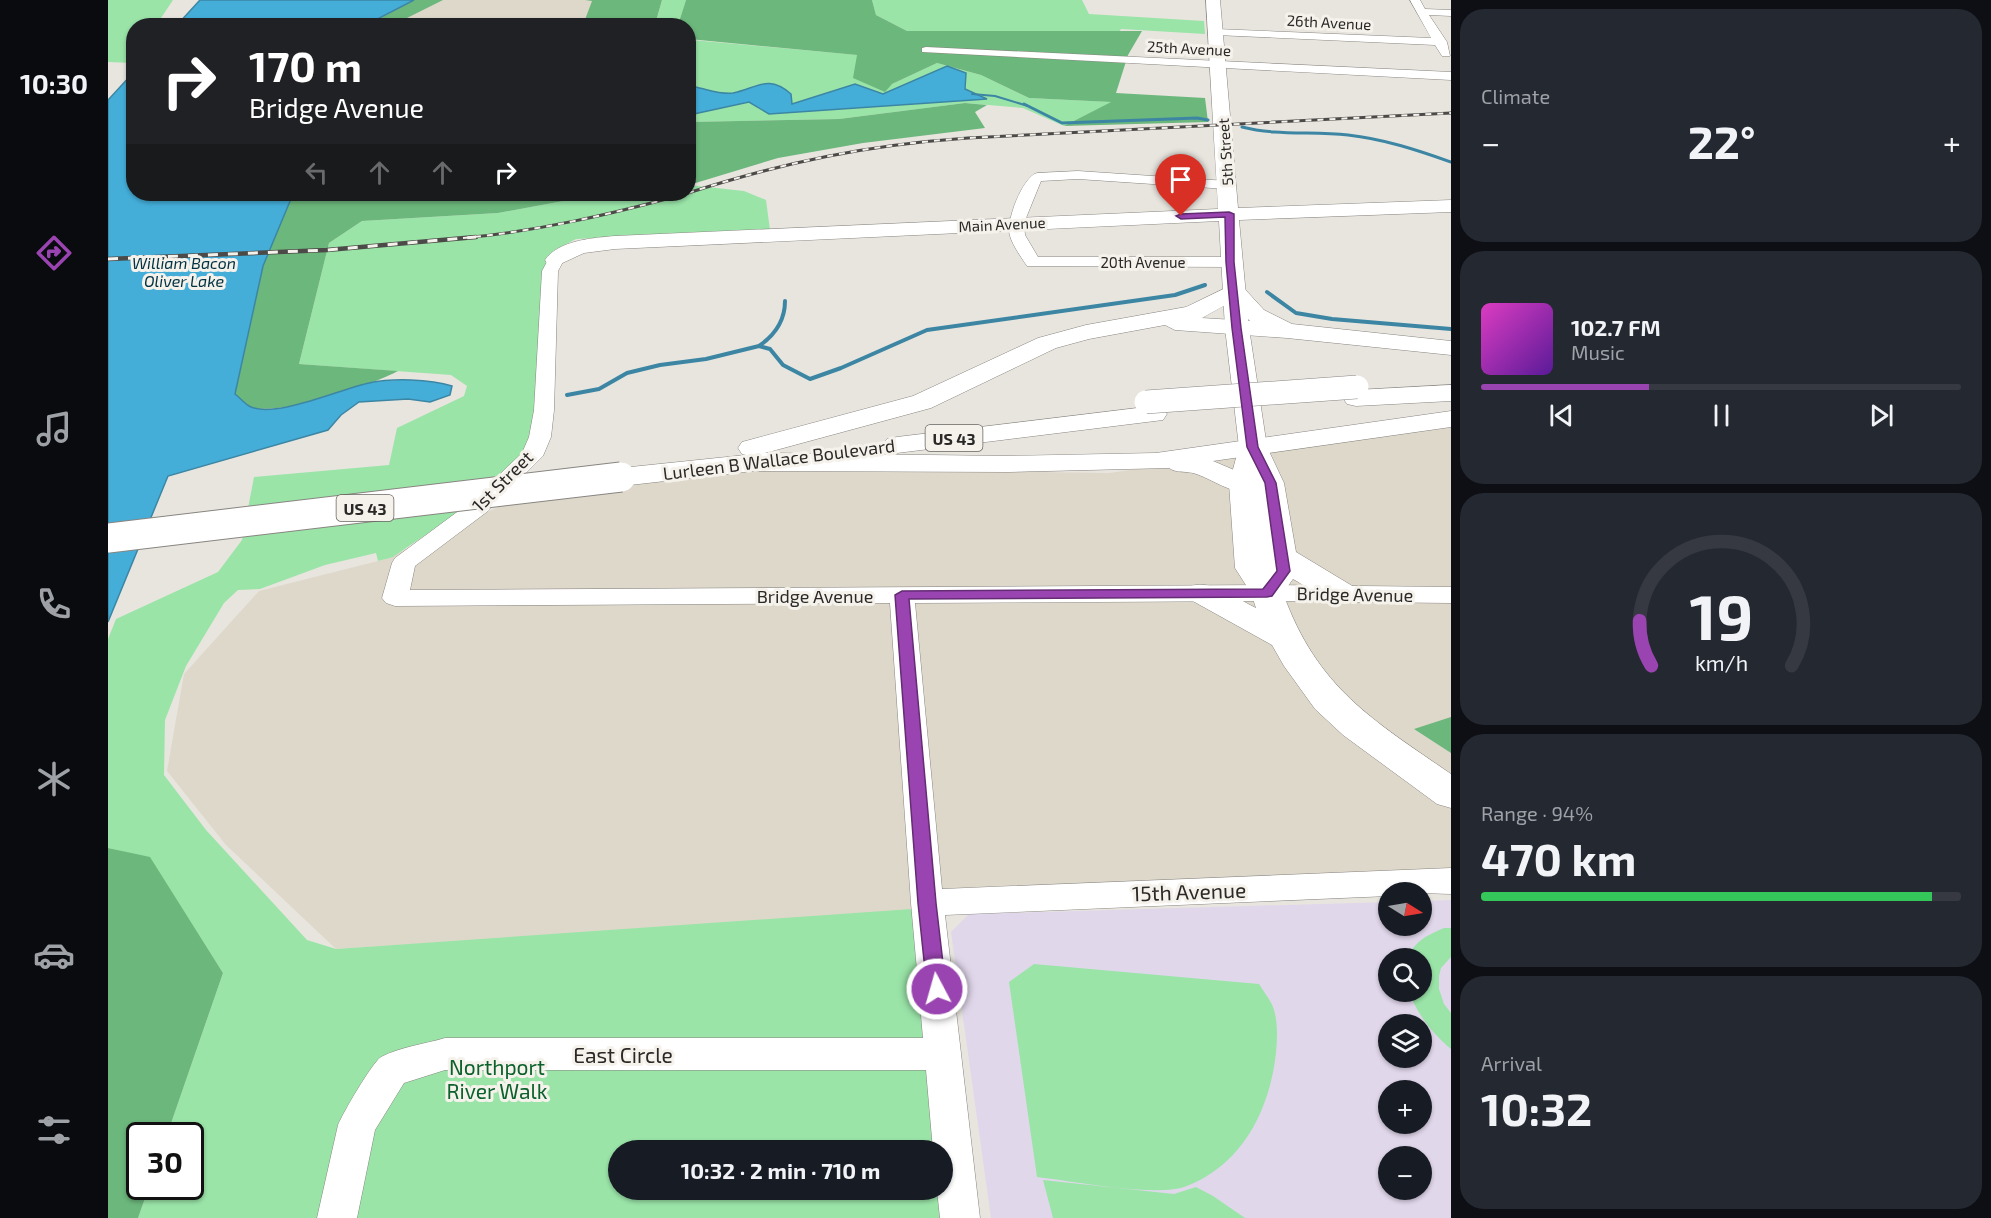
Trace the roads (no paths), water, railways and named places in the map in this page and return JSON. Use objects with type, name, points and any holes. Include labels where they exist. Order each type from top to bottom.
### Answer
[{"type":"main road","name":"5th Street","points":[[1213,0],[1236,328],[1253,447],[1270,483],[1283,571],[1267,593],[1251,568],[1243,483],[1253,447]]},
{"type":"main road","name":"Main Avenue","points":[[556,260],[579,249],[608,244],[1016,223],[1451,206]]},
{"type":"main road","points":[[754,456],[922,402],[1047,343],[1086,332],[1193,313],[1234,291],[1256,315],[1287,331]]},
{"type":"main road","points":[[1151,322],[1287,331],[1451,348]]},
{"type":"main road","name":"Lurleen B Wallace Boulevard","points":[[108,520],[754,456],[1150,408],[1357,393],[1451,381]]},
{"type":"main road","name":"Lurleen B Wallace Boulevard","points":[[1357,393],[1451,393]]},
{"type":"main road","points":[[1156,461],[1451,419]]},
{"type":"main road","points":[[754,456],[1009,464],[1156,461],[1197,465],[1243,483]]},
{"type":"main road","name":"Lurleen B Wallace Boulevard","points":[[108,538],[619,469]]},
{"type":"main road","points":[[1281,555],[1302,571],[1343,594]]},
{"type":"main road","points":[[1267,593],[1276,620],[1296,658],[1328,700],[1356,726],[1451,794]]},
{"type":"main road","points":[[1203,594],[1286,638]]},
{"type":"street","points":[[1414,0],[1451,62]]},
{"type":"street","points":[[1423,12],[1451,14]]},
{"type":"street","name":"26th Avenue","points":[[1216,32],[1441,42]]},
{"type":"street","name":"25th Avenue","points":[[926,50],[1451,76]]},
{"type":"street","points":[[1016,223],[1032,182],[1037,177],[1078,175],[1227,185]]},
{"type":"street","name":"20th Avenue","points":[[1016,223],[1017,235],[1033,262],[1230,262]]},
{"type":"street","name":"1st Street","points":[[395,598],[404,563],[480,506],[532,456],[540,437],[544,410],[550,271],[556,260]]},
{"type":"street","name":"Bridge Avenue","points":[[395,598],[1267,593],[1449,597]]},
{"type":"street","points":[[902,595],[927,903],[960,1218]]},
{"type":"street","name":"15th Avenue","points":[[927,903],[1451,881]]},
{"type":"street","name":"East Circle","points":[[337,1218],[357,1125],[392,1070],[445,1054],[944,1054]]},
{"type":"water","points":[[200,0],[414,0],[379,18],[183,18]]},
{"type":"water","points":[[947,66],[966,73],[965,89],[987,99],[769,114],[749,102],[696,113],[696,87],[719,93],[733,93],[762,84],[776,85],[791,94],[792,104],[855,84],[883,94]]},
{"type":"water","name":"William Bacon Oliver Lake","points":[[126,81],[126,201],[290,201],[263,266],[235,394],[249,406],[274,409],[291,406],[378,381],[422,381],[452,386],[450,395],[430,402],[408,399],[359,402],[341,415],[328,430],[168,476],[108,622],[108,100]]},
{"type":"waterway","points":[[972,94],[995,96],[1028,106]]},
{"type":"waterway","points":[[1024,104],[1028,106]]},
{"type":"waterway","points":[[1028,106],[1062,123],[1197,118],[1208,120]]},
{"type":"waterway","points":[[1242,127],[1255,130],[1335,134],[1374,139],[1451,162]]},
{"type":"waterway","points":[[759,346],[770,349],[783,365],[810,379],[841,368],[927,330],[1175,295],[1205,285]]},
{"type":"waterway","points":[[1267,292],[1296,313],[1332,319],[1451,329]]},
{"type":"waterway","points":[[759,346],[778,327],[785,308],[785,301]]},
{"type":"waterway","points":[[567,395],[599,389],[627,373],[660,365],[706,359],[759,346]]},
{"type":"railway","points":[[696,191],[758,172],[827,156],[931,141],[1451,113]]},
{"type":"railway","points":[[463,238],[575,221],[658,201]]},
{"type":"railway","points":[[108,259],[327,250],[476,237]]},
{"type":"park label","name":"Northport River Walk","points":[[497,1078]]}]
